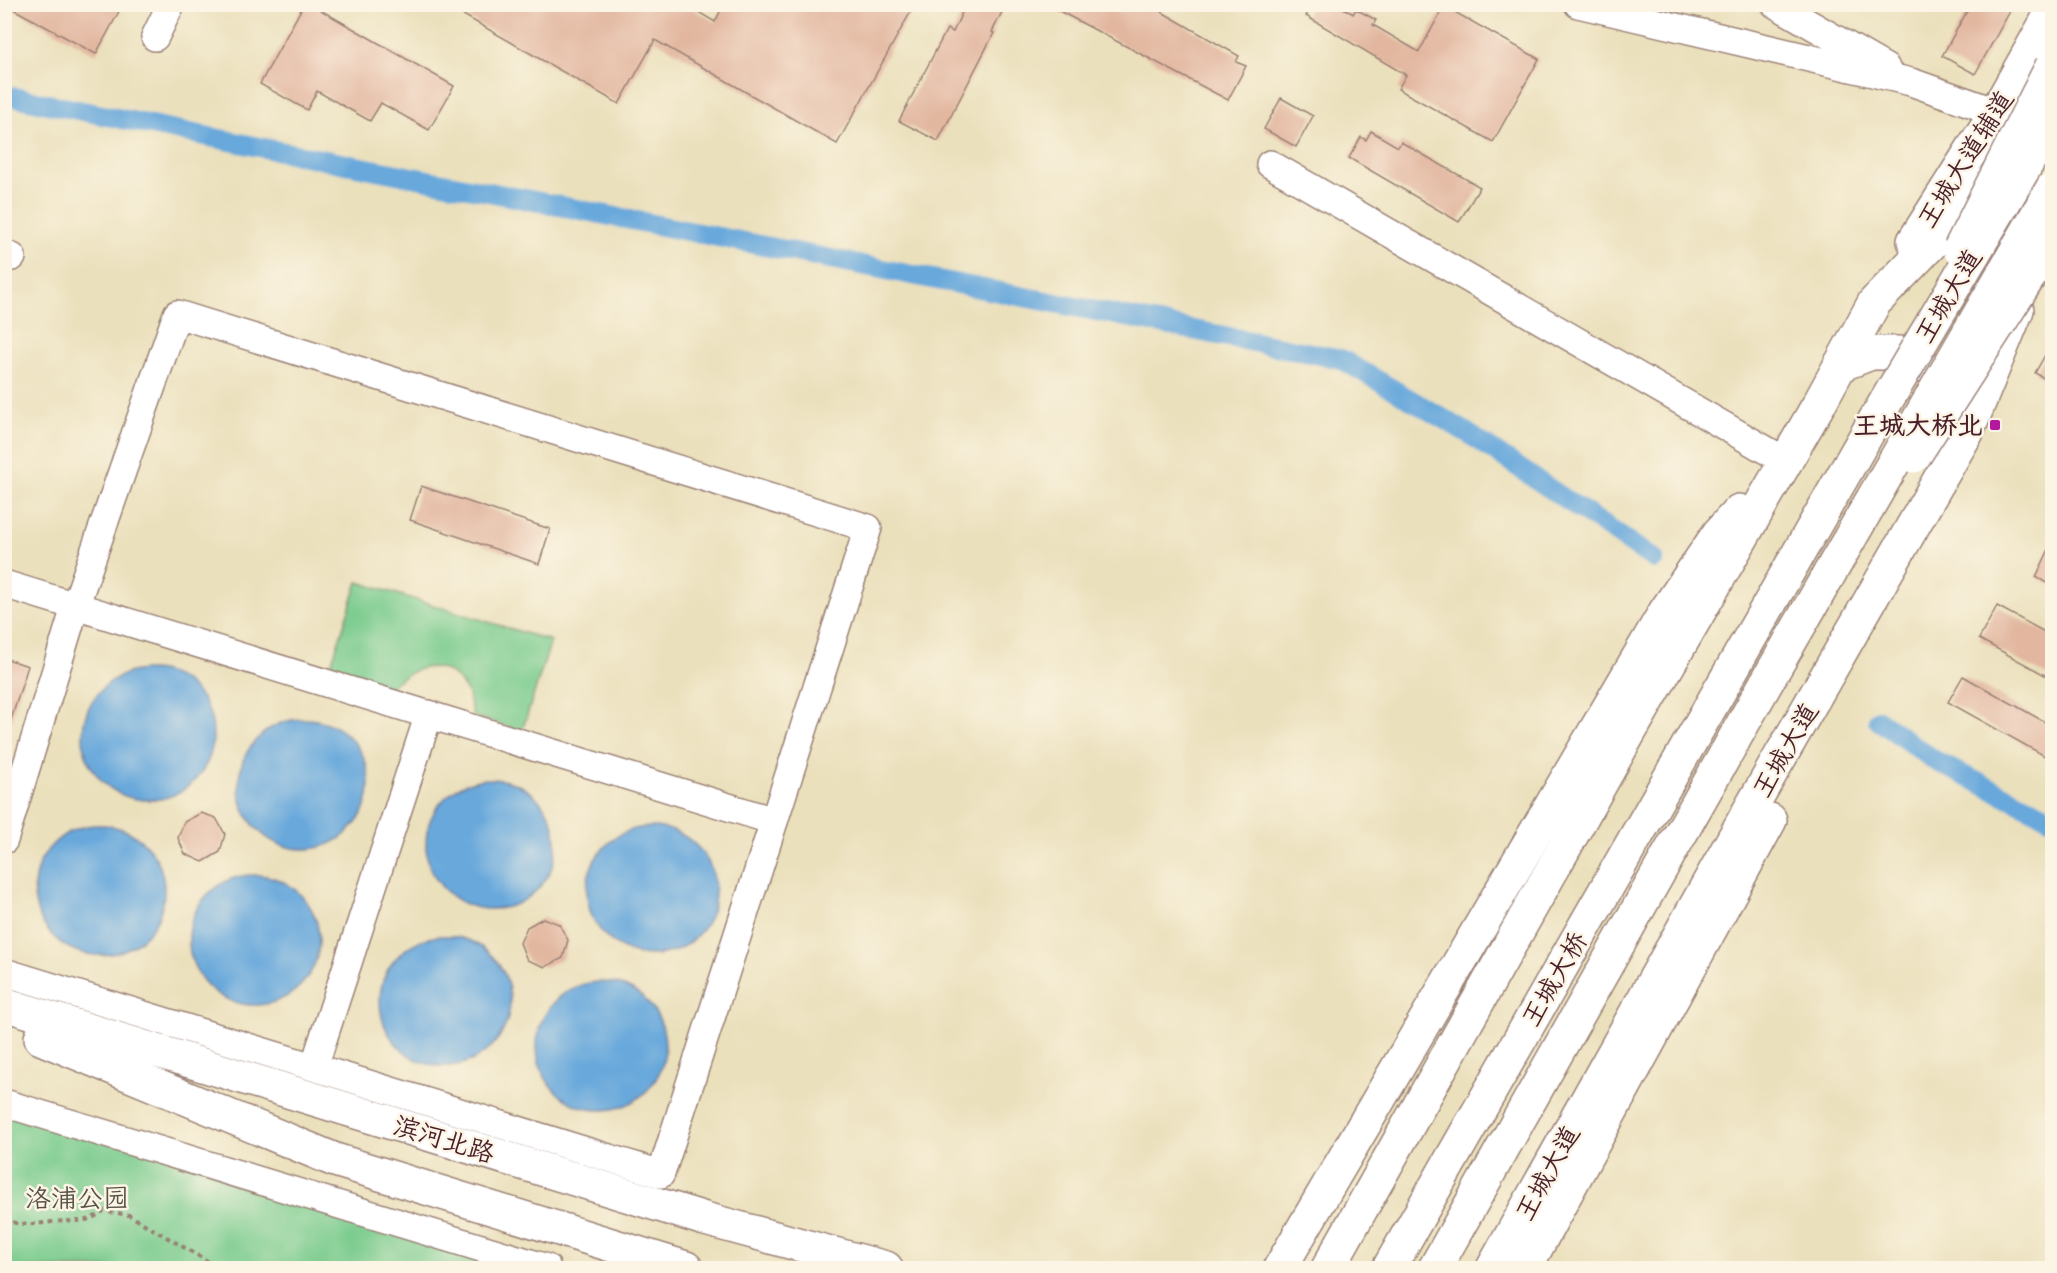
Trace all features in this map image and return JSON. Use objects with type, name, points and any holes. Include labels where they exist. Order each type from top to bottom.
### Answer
[{"type":"main road","name":"王城大道辅道","points":[[1874,303],[1996,112],[2052,12]]},
{"type":"main road","points":[[1996,112],[2052,65]]},
{"type":"main road","points":[[1875,420],[2052,65]]},
{"type":"main road","name":"王城大道","points":[[1785,461],[1874,303],[1985,188],[2052,77]]},
{"type":"main road","name":"王城大道","points":[[1720,690],[1875,420],[2052,121]]},
{"type":"main road","name":"王城大道","points":[[1754,704],[2052,189]]},
{"type":"main road","name":"王城大道","points":[[1493,1269],[1753,804],[1967,432],[2052,220]]},
{"type":"main road","points":[[1754,704],[2052,241]]},
{"type":"main road","points":[[1997,360],[2052,267]]},
{"type":"main road","points":[[1840,365],[1871,353],[1900,353],[1933,371],[1956,393],[1967,432]]},
{"type":"main road","points":[[1328,1269],[1785,461]]},
{"type":"main road","points":[[1285,1265],[1665,612],[1719,532],[1785,461]]},
{"type":"main road","points":[[1526,1269],[1868,642],[1923,510]]},
{"type":"main road","name":"王城大桥","points":[[1389,1269],[1720,690]]},
{"type":"main road","name":"王城大桥","points":[[1435,1269],[1754,704]]},
{"type":"main road","name":"滨河北路","points":[[4,1004],[705,1218],[886,1269]]},
{"type":"main road","name":"滨河北路","points":[[4,1027],[442,1160],[814,1269]]},
{"type":"main road","points":[[41,1038],[335,1160],[686,1269]]},
{"type":"street","points":[[155,37],[171,4]]},
{"type":"street","points":[[1578,4],[1911,82],[1996,112]]},
{"type":"street","points":[[1775,4],[1911,82]]},
{"type":"street","points":[[1270,164],[1785,461]]},
{"type":"street","points":[[4,840],[76,604],[177,314],[868,528],[661,1174],[4,972]]},
{"type":"street","points":[[4,584],[76,604],[774,821]]},
{"type":"street","points":[[314,1067],[429,714]]},
{"type":"street","points":[[4,1102],[547,1269]]},
{"type":"path","points":[[4,1221],[35,1226],[93,1219],[103,1211],[129,1215],[219,1269]]},
{"type":"green space","points":[[358,582],[551,641],[522,731],[473,716],[465,688],[456,677],[447,671],[437,668],[417,670],[388,689],[329,671]]},
{"type":"green space","name":"洛浦公园","points":[[4,1103],[547,1268],[5,1268]]},
{"type":"water","points":[[148,670],[173,675],[194,689],[208,710],[213,735],[208,760],[194,781],[173,795],[148,800],[123,795],[102,781],[88,760],[83,735],[88,710],[102,689],[123,675]]},
{"type":"water","points":[[304,719],[329,724],[350,738],[364,759],[369,784],[364,809],[350,830],[329,844],[304,849],[279,844],[258,830],[244,809],[239,784],[244,759],[258,738],[279,724]]},
{"type":"water","points":[[491,779],[516,784],[537,798],[551,819],[556,844],[551,869],[537,890],[516,904],[491,909],[466,904],[445,890],[431,869],[426,844],[431,819],[445,798],[466,784]]},
{"type":"water","points":[[99,825],[124,830],[145,844],[159,865],[164,890],[159,915],[145,936],[124,950],[99,955],[74,950],[53,936],[39,915],[34,890],[39,865],[53,844],[74,830]]},
{"type":"water","points":[[651,827],[676,832],[696,846],[710,866],[715,891],[710,916],[696,936],[676,950],[651,955],[626,950],[606,936],[592,916],[587,891],[592,866],[606,846],[626,832]]},
{"type":"water","points":[[254,875],[279,880],[300,894],[314,915],[319,940],[314,965],[300,986],[279,1000],[254,1005],[229,1000],[208,986],[194,965],[189,940],[194,915],[208,894],[229,880]]},
{"type":"water","points":[[445,936],[470,941],[491,955],[505,976],[510,1001],[505,1026],[491,1047],[470,1061],[445,1066],[420,1061],[399,1047],[385,1026],[380,1001],[385,976],[399,955],[420,941]]},
{"type":"water","points":[[601,982],[626,987],[646,1001],[660,1021],[665,1046],[660,1071],[646,1091],[626,1105],[601,1110],[576,1105],[556,1091],[542,1071],[537,1046],[542,1021],[556,1001],[576,987]]},
{"type":"building","points":[[4,4],[123,4],[96,54]]},
{"type":"building","points":[[304,4],[310,4],[454,86],[429,130],[381,103],[370,121],[317,91],[307,110],[260,84]]},
{"type":"building","points":[[444,4],[685,4],[715,22],[724,4],[915,4],[837,144],[655,40],[619,104]]},
{"type":"building","points":[[966,4],[1006,4],[992,32],[994,33],[938,141],[899,121],[947,29],[953,32]]},
{"type":"building","points":[[1046,4],[1148,4],[1239,56],[1236,62],[1246,66],[1228,100]]},
{"type":"building","points":[[1313,4],[1337,4],[1353,14],[1356,9],[1376,20],[1373,25],[1419,52],[1444,6],[1539,59],[1493,142],[1398,89],[1406,75],[1306,16]]},
{"type":"building","points":[[1971,4],[2014,4],[1975,74],[1942,56]]},
{"type":"building","points":[[1281,98],[1313,116],[1296,147],[1264,129]]},
{"type":"building","points":[[1371,131],[1398,147],[1401,142],[1480,187],[1459,222],[1349,158],[1361,137],[1366,140]]},
{"type":"building","points":[[2052,343],[2052,383],[2035,373]]},
{"type":"building","points":[[421,486],[550,529],[539,564],[410,520]]},
{"type":"building","points":[[2052,543],[2052,586],[2036,577]]},
{"type":"building","points":[[1997,606],[2052,636],[2052,679],[1979,639]]},
{"type":"building","points":[[4,658],[28,666],[8,729],[4,729]]},
{"type":"building","points":[[1963,676],[2052,726],[2052,760],[1948,702]]},
{"type":"building","points":[[201,813],[216,818],[225,834],[220,852],[203,862],[185,854],[178,838],[184,822]]},
{"type":"building","points":[[543,918],[559,924],[568,940],[563,958],[545,967],[527,960],[520,943],[527,927]]},
{"type":"waterway","points":[[4,95],[1341,359],[1466,432],[1654,559]]},
{"type":"waterway","points":[[1878,720],[1937,762],[2052,819]]},
{"type":"place","name":"王城大桥北","points":[[1995,425]]}]
